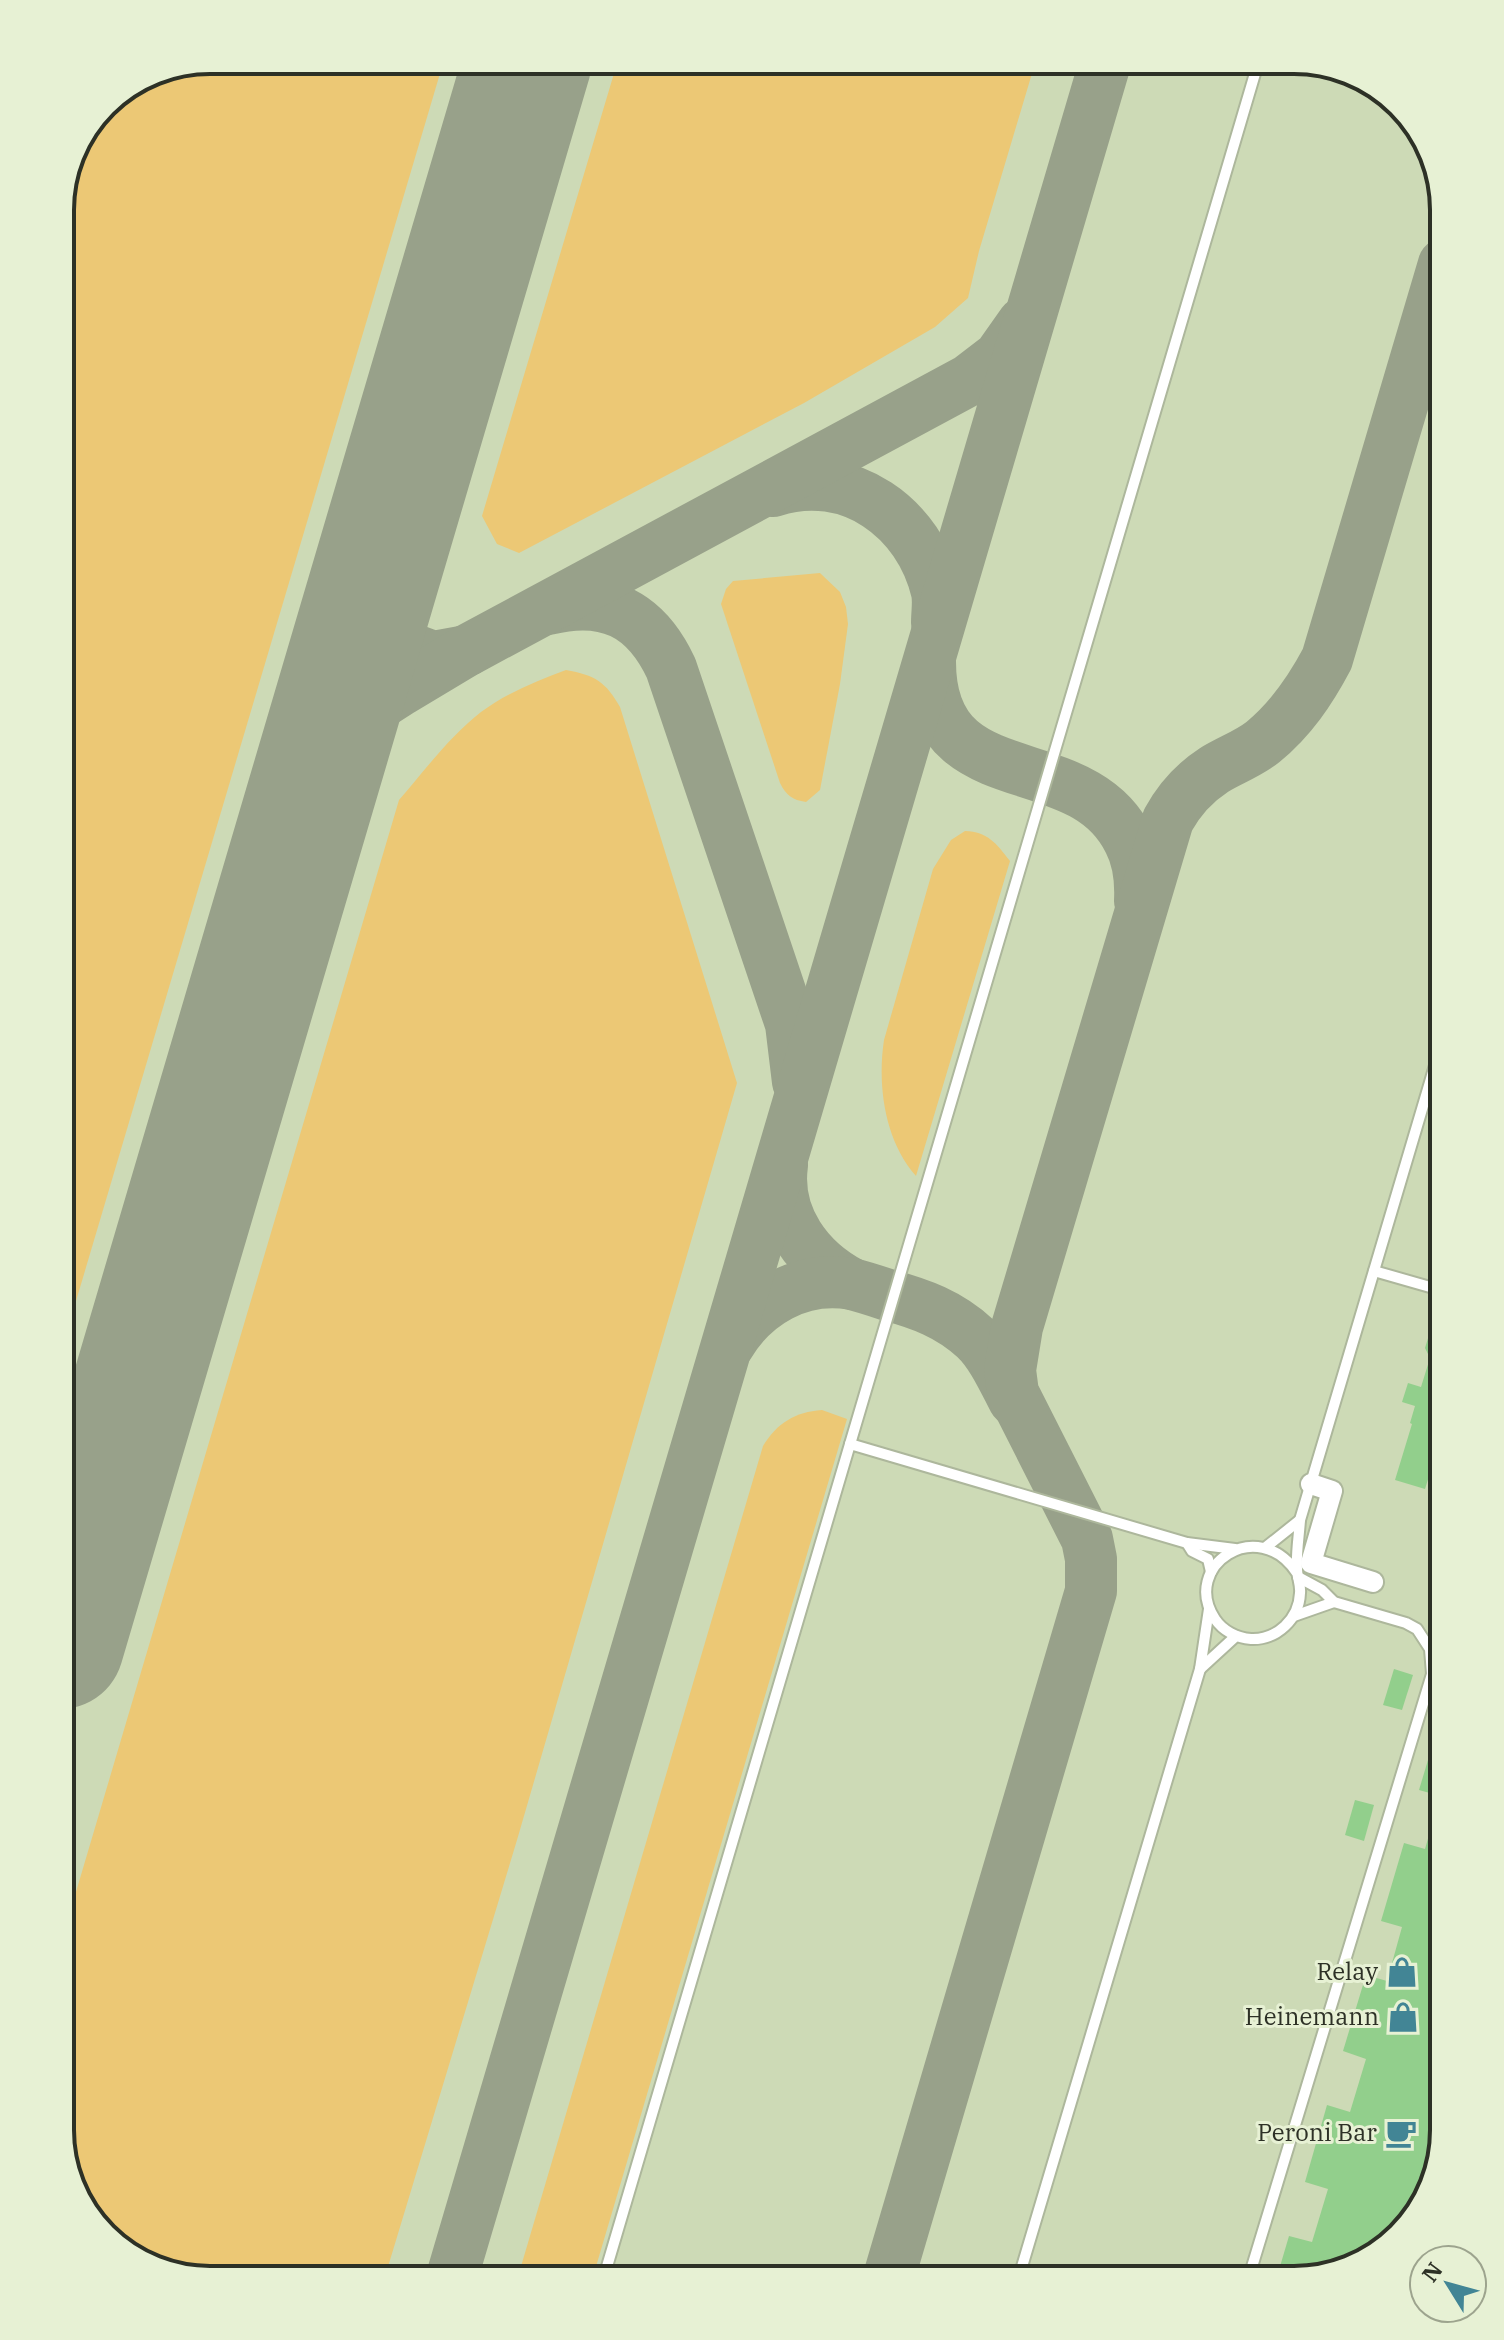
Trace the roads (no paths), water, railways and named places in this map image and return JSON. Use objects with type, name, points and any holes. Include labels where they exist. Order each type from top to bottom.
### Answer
[{"type":"street","points":[[1311,1484],[1332,1491],[1311,1563],[1373,1582]]},
{"type":"lane","points":[[607,2266],[1255,74]]},
{"type":"lane","points":[[1294,1616],[1299,1603],[1300,1520],[1430,1082]]},
{"type":"lane","points":[[1374,1271],[1430,1285]]},
{"type":"lane","points":[[850,1444],[1187,1543],[1235,1549],[1250,1545],[1266,1547],[1279,1552],[1297,1575],[1322,1590],[1334,1602],[1406,1623],[1417,1629],[1430,1649]]},
{"type":"lane","points":[[1266,1547],[1300,1520]]},
{"type":"lane","points":[[1187,1543],[1192,1551],[1208,1559],[1211,1572],[1207,1595],[1209,1607],[1215,1619],[1236,1636],[1262,1639],[1275,1634],[1294,1616],[1334,1602]]},
{"type":"lane","points":[[1211,1572],[1235,1549]]},
{"type":"lane","points":[[1022,2266],[1200,1669],[1209,1607]]},
{"type":"lane","points":[[1200,1669],[1236,1636]]},
{"type":"lane","points":[[1252,2266],[1430,1681]]},
{"type":"place","name":"Relay","points":[[1402,1972]]},
{"type":"place","name":"Heinemann","points":[[1403,2017]]},
{"type":"place","name":"Peroni Bar","points":[[1401,2133]]}]
